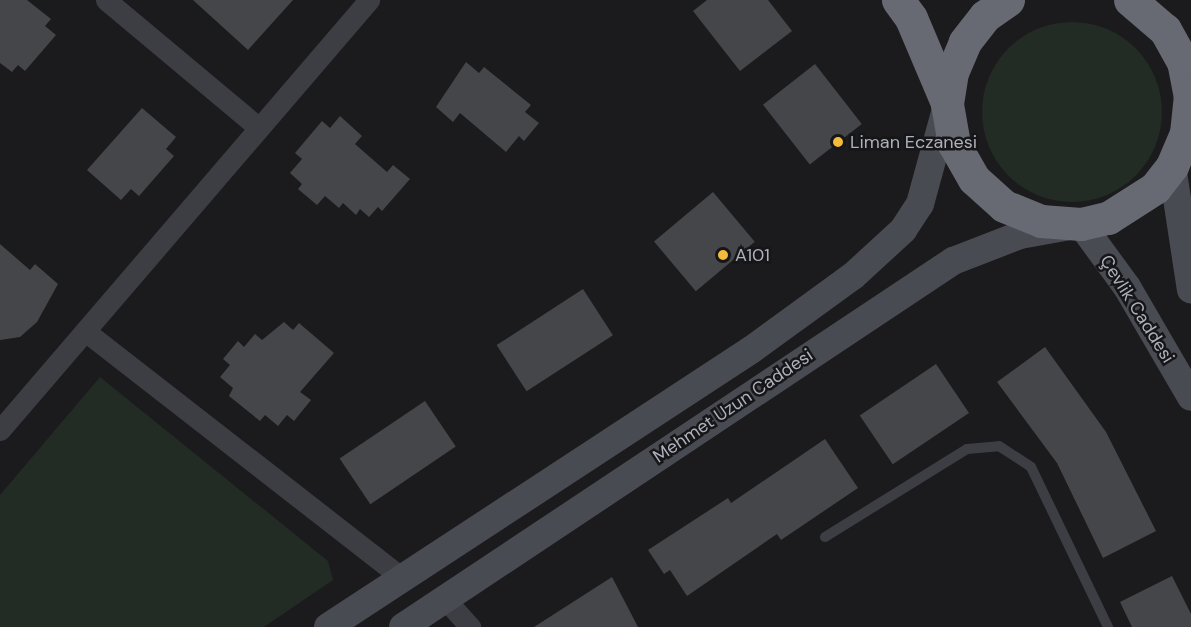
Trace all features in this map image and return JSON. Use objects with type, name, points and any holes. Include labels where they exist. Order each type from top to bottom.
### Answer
[{"type":"highway","points":[[898,0],[912,18],[947,104],[959,153],[974,179],[1004,206],[1041,222],[1081,224],[1133,206],[1181,160],[1190,97],[1178,30],[1130,0]]},
{"type":"highway","points":[[947,104],[952,72],[965,42],[985,16],[1008,0]]},
{"type":"main road","points":[[328,627],[401,577],[751,350],[853,276],[903,230],[920,204],[947,104]]},
{"type":"main road","points":[[1181,160],[1191,290]]},
{"type":"main road","name":"Çevlik Caddesi","points":[[1081,224],[1127,287],[1191,397]]},
{"type":"main road","name":"Mehmet Uzun Caddesi","points":[[402,627],[953,261],[1020,235],[1081,224]]},
{"type":"street","points":[[106,0],[259,128]]},
{"type":"street","points":[[0,430],[369,0]]},
{"type":"street","points":[[85,331],[401,577]]},
{"type":"street","points":[[445,599],[470,627]]},
{"type":"lane","points":[[825,537],[957,454],[977,446],[999,446],[1031,467],[1108,627]]},
{"type":"shaded area","points":[[1072,22],[1106,29],[1122,37],[1135,49],[1147,62],[1155,78],[1162,112],[1155,146],[1147,162],[1135,175],[1122,187],[1106,195],[1072,202],[1038,195],[1022,187],[1009,175],[997,162],[989,146],[982,112],[989,78],[997,62],[1009,49],[1022,37],[1038,29]]},
{"type":"shaded area","points":[[100,377],[328,561],[333,580],[264,627],[0,627],[0,495]]},
{"type":"building","points":[[0,0],[27,0],[51,19],[45,26],[56,35],[25,71],[18,65],[12,72],[0,63]]},
{"type":"building","points":[[193,0],[293,0],[248,50]]},
{"type":"building","points":[[707,0],[768,0],[792,31],[740,71],[693,11]]},
{"type":"building","points":[[466,62],[479,73],[484,67],[531,105],[525,112],[539,123],[524,141],[519,136],[506,152],[460,113],[453,122],[436,107]]},
{"type":"building","points":[[815,64],[862,124],[810,165],[763,105]]},
{"type":"building","points":[[142,108],[176,137],[166,149],[174,156],[139,196],[131,189],[121,200],[87,170]]},
{"type":"building","points":[[340,116],[362,136],[355,144],[387,172],[393,165],[410,179],[382,211],[378,207],[369,217],[360,209],[356,215],[343,203],[339,208],[325,196],[317,205],[298,189],[302,184],[290,173],[302,159],[295,153],[322,121],[330,128]]},
{"type":"building","points":[[713,192],[755,242],[696,291],[654,241]]},
{"type":"building","points":[[0,244],[30,270],[35,264],[58,284],[37,322],[20,337],[0,340]]},
{"type":"building","points":[[583,289],[613,335],[527,391],[497,345]]},
{"type":"building","points":[[284,322],[293,330],[299,323],[334,353],[300,392],[311,400],[294,421],[287,415],[278,426],[265,415],[260,421],[229,396],[233,388],[220,377],[230,365],[223,359],[238,341],[244,347],[255,334],[262,340]]},
{"type":"building","points":[[1045,347],[1106,432],[1156,531],[1103,558],[1057,463],[997,382]]},
{"type":"building","points":[[936,364],[969,413],[893,464],[860,415]]},
{"type":"building","points":[[425,401],[456,447],[370,504],[340,459]]},
{"type":"building","points":[[825,439],[858,488],[781,540],[777,534],[687,596],[670,570],[664,574],[648,550],[728,498],[731,503]]},
{"type":"building","points":[[1172,576],[1191,614],[1191,627],[1132,627],[1120,602]]},
{"type":"building","points":[[612,577],[638,627],[534,627]]},
{"type":"place","name":"Liman Eczanesi","points":[[838,142]]},
{"type":"place","name":"A101","points":[[723,255]]}]
